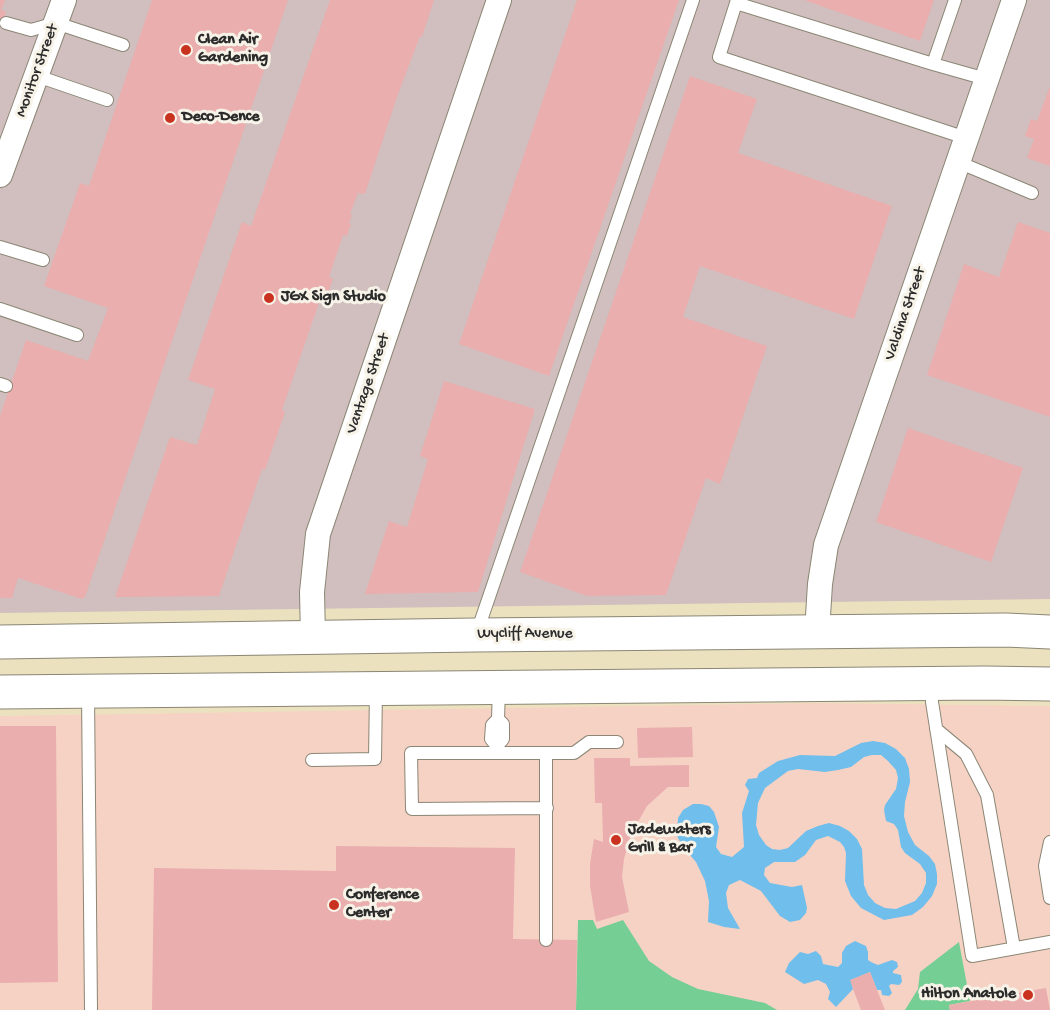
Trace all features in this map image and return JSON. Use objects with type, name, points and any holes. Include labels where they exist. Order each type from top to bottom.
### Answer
[{"type":"main road","name":"Wycliff Avenue","points":[[0,642],[476,635],[1006,630],[1050,632]]},
{"type":"main road","points":[[813,685],[817,632]]},
{"type":"main road","points":[[312,689],[313,637]]},
{"type":"main road","points":[[0,692],[1050,684]]},
{"type":"street","name":"Monitor Street","points":[[0,175],[64,0]]},
{"type":"street","name":"Vantage Street","points":[[313,637],[312,592],[318,534],[499,0]]},
{"type":"street","name":"Valdina Street","points":[[817,632],[820,584],[826,546],[1014,0]]},
{"type":"lane","points":[[476,635],[693,0]]},
{"type":"lane","points":[[933,64],[955,0]]},
{"type":"lane","points":[[966,138],[719,57],[736,3],[986,79]]},
{"type":"lane","points":[[6,23],[31,30],[56,23],[123,45]]},
{"type":"lane","points":[[37,76],[107,100]]},
{"type":"lane","points":[[958,162],[1032,193]]},
{"type":"lane","points":[[0,248],[43,260]]},
{"type":"lane","points":[[0,309],[77,335]]},
{"type":"lane","points":[[931,684],[972,956],[1050,942]]},
{"type":"lane","points":[[497,750],[491,739],[491,732],[492,725],[498,719],[499,687]]},
{"type":"lane","points":[[312,760],[375,759],[376,688]]},
{"type":"lane","points":[[88,692],[91,1010]]},
{"type":"lane","points":[[936,729],[966,754],[987,795],[1014,948]]},
{"type":"lane","points":[[547,808],[412,809],[411,753],[497,750],[574,753],[589,742],[617,742]]},
{"type":"lane","points":[[546,753],[546,940]]},
{"type":"lane","points":[[1050,842],[1045,866],[1050,898]]},
{"type":"shaded area","points":[[0,0],[1050,0],[1050,599],[0,613]]},
{"type":"shaded area","points":[[818,703],[1050,706],[1050,1010],[0,1010],[0,716]]},
{"type":"green space","points":[[578,920],[593,920],[597,929],[623,920],[649,961],[672,977],[698,989],[765,1003],[777,1010],[576,1010]]},
{"type":"green space","points":[[959,942],[970,1001],[949,1005],[950,1010],[905,1010],[918,989],[920,972]]},
{"type":"water","points":[[873,741],[885,743],[905,758],[910,782],[904,816],[908,832],[915,845],[935,864],[937,874],[937,884],[932,896],[923,907],[912,915],[884,920],[861,908],[851,896],[845,881],[846,853],[844,847],[840,842],[828,836],[816,840],[805,855],[795,862],[774,862],[765,868],[764,875],[770,883],[792,887],[802,885],[807,908],[800,920],[790,922],[780,916],[761,891],[740,880],[729,885],[726,893],[728,908],[740,929],[708,922],[709,901],[705,881],[696,862],[677,836],[678,818],[683,810],[693,804],[709,806],[714,812],[719,827],[716,847],[721,854],[732,857],[744,847],[742,813],[749,791],[745,785],[748,779],[757,778],[759,773],[778,761],[800,755],[835,756],[861,743]],"holes":[[[881,755],[896,770],[898,778],[896,789],[885,805],[886,821],[894,824],[898,830],[901,847],[905,853],[920,864],[926,873],[926,883],[922,893],[915,901],[896,909],[885,908],[875,903],[868,895],[864,885],[862,849],[857,839],[849,831],[829,823],[818,826],[806,831],[788,848],[780,850],[766,845],[756,825],[758,803],[765,788],[788,771],[838,770],[851,767],[864,757]]]},
{"type":"water","points":[[855,941],[866,946],[868,960],[871,962],[878,965],[892,960],[897,962],[898,967],[893,973],[901,975],[902,982],[899,985],[889,986],[892,993],[889,996],[882,995],[881,990],[877,990],[870,972],[851,980],[853,989],[836,1007],[828,999],[830,992],[826,984],[818,980],[804,984],[785,972],[789,963],[800,952],[808,954],[816,951],[821,956],[823,964],[838,967],[842,963],[842,953],[846,946]]},
{"type":"building","points":[[0,0],[5,0],[1,10],[6,12],[0,28]]},
{"type":"building","points":[[152,0],[288,0],[85,597],[82,599],[18,578],[12,598],[0,598],[0,416],[26,340],[88,361],[108,308],[44,286],[80,183],[89,186]]},
{"type":"building","name":"JGX Sign Studio","points":[[330,0],[434,0],[422,37],[420,36],[397,97],[365,194],[358,193],[350,214],[352,215],[349,223],[351,224],[347,236],[343,235],[329,277],[333,279],[326,299],[321,297],[282,410],[285,412],[265,470],[262,469],[219,596],[115,597],[170,437],[197,445],[215,389],[188,380],[242,222],[251,226]]},
{"type":"building","points":[[577,0],[679,0],[549,376],[459,344]]},
{"type":"building","points":[[804,0],[934,0],[920,41]]},
{"type":"building","points":[[690,76],[757,99],[738,153],[892,206],[854,319],[700,266],[683,317],[767,346],[720,484],[706,478],[666,595],[587,596],[520,572]]},
{"type":"building","points":[[1050,86],[1050,166],[1027,158],[1034,139],[1025,136],[1031,119],[1037,121]]},
{"type":"building","points":[[1018,222],[1050,233],[1050,417],[927,375],[964,264],[999,277]]},
{"type":"building","points":[[444,381],[535,409],[478,592],[365,594],[389,521],[407,527],[428,459],[420,456]]},
{"type":"building","points":[[908,428],[1023,468],[991,562],[876,522]]},
{"type":"building","points":[[0,726],[56,726],[58,982],[0,983]]},
{"type":"building","points":[[692,727],[693,757],[638,758],[637,728]]},
{"type":"building","name":"Jadewaters Grill & Bar","points":[[594,758],[630,758],[630,766],[689,765],[689,787],[668,787],[647,806],[631,834],[622,877],[629,912],[596,922],[590,886],[590,864],[594,839],[603,842],[602,803],[595,803]]},
{"type":"building","name":"Conference Center","points":[[336,846],[515,848],[513,939],[577,940],[576,1010],[152,1010],[154,868],[336,871]]},
{"type":"building","points":[[870,972],[885,1010],[861,1010],[850,980]]},
{"type":"building","name":"Hilton Anatole","points":[[1046,988],[1050,1010],[950,1010],[949,1005]]},
{"type":"place","name":"Clean Air Gardening","points":[[186,50]]},
{"type":"place","name":"Deco-Dence","points":[[170,118]]},
{"type":"place","name":"JGX Sign Studio","points":[[269,298]]},
{"type":"place","name":"Jadewaters Grill & Bar","points":[[616,840]]},
{"type":"place","name":"Conference Center","points":[[334,905]]},
{"type":"place","name":"Hilton Anatole","points":[[1028,995]]}]
